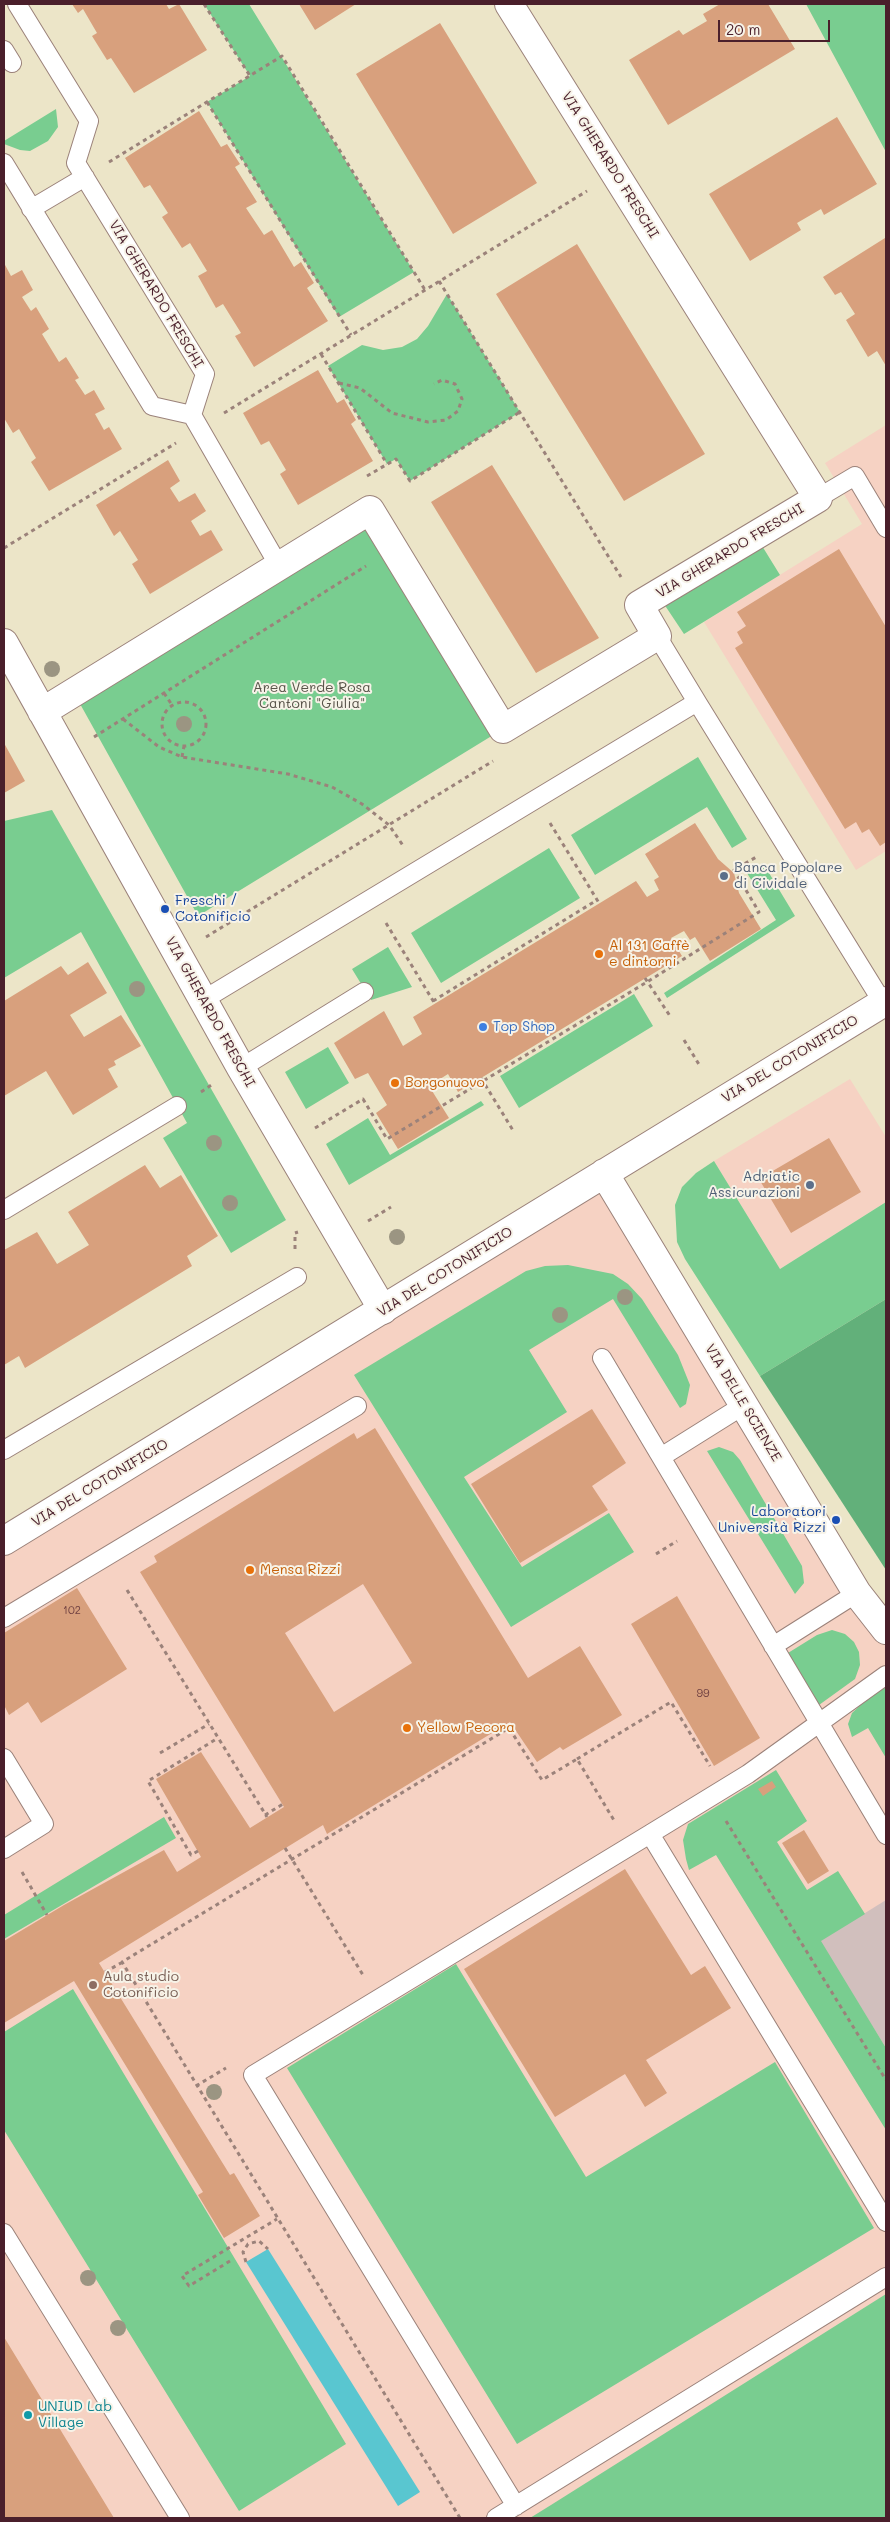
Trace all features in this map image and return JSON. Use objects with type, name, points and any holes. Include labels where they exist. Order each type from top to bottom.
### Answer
[{"type":"street","name":"VIA GHERARDO FRESCHI","points":[[509,4],[818,498],[638,605]]},
{"type":"street","points":[[42,712],[370,510],[504,729],[657,636],[638,605]]},
{"type":"street","name":"VIA GHERARDO FRESCHI","points":[[4,643],[241,1068],[383,1310]]},
{"type":"street","name":"VIA DEL COTONIFICIO","points":[[4,1541],[885,1002]]},
{"type":"street","name":"VIA DELLE SCIENZE","points":[[604,1173],[857,1593],[886,1630]]},
{"type":"lane","name":"VIA GHERARDO FRESCHI","points":[[16,4],[89,121],[76,164],[205,374],[196,422]]},
{"type":"lane","points":[[4,163],[152,406],[196,422],[279,566]]},
{"type":"lane","points":[[31,209],[84,177]]},
{"type":"lane","points":[[818,498],[855,476],[886,528]]},
{"type":"lane","points":[[657,636],[885,1002]]},
{"type":"lane","points":[[203,1000],[697,702]]},
{"type":"lane","points":[[241,1068],[364,992]]},
{"type":"lane","points":[[4,1210],[177,1106]]},
{"type":"lane","points":[[4,1450],[297,1277]]},
{"type":"lane","points":[[602,1358],[886,1835]]},
{"type":"lane","points":[[4,1618],[357,1406]]},
{"type":"lane","points":[[661,1457],[744,1406]]},
{"type":"lane","points":[[773,1646],[857,1593]]},
{"type":"lane","points":[[516,2506],[252,2075],[710,1797],[820,1724],[886,1675]]},
{"type":"lane","points":[[4,1758],[44,1824],[5,1848]]},
{"type":"lane","points":[[650,1834],[886,2222]]},
{"type":"lane","points":[[4,2233],[180,2518]]},
{"type":"lane","points":[[496,2518],[886,2277]]},
{"type":"path","points":[[204,4],[250,76]]},
{"type":"path","points":[[84,177],[282,56],[425,290]]},
{"type":"path","points":[[207,102],[351,336]]},
{"type":"path","points":[[4,548],[196,422],[321,354],[616,174]]},
{"type":"path","points":[[439,281],[638,605]]},
{"type":"path","points":[[321,354],[387,464]]},
{"type":"path","points":[[339,383],[360,388],[392,413],[428,422],[446,420],[458,411],[462,399],[455,384],[442,380],[434,384]]},
{"type":"path","points":[[362,479],[396,459],[410,481],[520,412]]},
{"type":"path","points":[[66,755],[394,548]]},
{"type":"path","points":[[164,693],[172,704]]},
{"type":"path","points":[[179,702],[194,704],[204,715],[206,722],[202,736],[198,741],[184,746],[171,742],[163,731],[162,716],[172,704],[179,702]]},
{"type":"path","points":[[123,719],[159,747],[182,757],[288,774],[332,787],[362,804],[389,825],[418,869]]},
{"type":"path","points":[[182,757],[184,746]]},
{"type":"path","points":[[178,954],[499,757]]},
{"type":"path","points":[[371,898],[434,1002],[598,902],[535,799]]},
{"type":"path","points":[[308,1132],[363,1100],[387,1139],[759,912],[734,870],[783,840]]},
{"type":"path","points":[[646,980],[670,1016]]},
{"type":"path","points":[[684,1040],[700,1066]]},
{"type":"path","points":[[177,1106],[241,1068]]},
{"type":"path","points":[[482,1080],[514,1132]]},
{"type":"path","points":[[368,1220],[391,1207]]},
{"type":"path","points":[[127,1590],[266,1816],[282,1804]]},
{"type":"path","points":[[105,1972],[426,1776],[509,1728],[542,1780],[671,1702],[715,1774]]},
{"type":"path","points":[[160,1753],[209,1723]]},
{"type":"path","points":[[198,1851],[191,1855],[148,1781],[218,1738]]},
{"type":"path","points":[[577,1759],[618,1827]]},
{"type":"path","points":[[710,1797],[886,2080]]},
{"type":"path","points":[[5,1848],[47,1915]]},
{"type":"path","points":[[285,1848],[378,1999]]},
{"type":"path","points":[[122,1962],[460,2518]]},
{"type":"path","points":[[230,2261],[189,2286],[182,2276],[277,2219]]},
{"type":"path","points":[[246,2237],[250,2243]]},
{"type":"path","points":[[246,2262],[243,2252],[250,2243],[259,2241],[268,2249]]},
{"type":"shaded area","points":[[886,425],[886,851],[856,870],[704,622],[862,524],[825,463]]},
{"type":"shaded area","points":[[850,1079],[886,1137],[886,1202],[780,1269],[714,1161]]},
{"type":"shaded area","points":[[604,1173],[886,1630],[886,2518],[4,2518],[4,1541]]},
{"type":"shaded area","points":[[886,1900],[886,2048],[820,1941]]},
{"type":"green space","points":[[204,4],[249,4],[414,272],[339,317],[207,102],[250,76]]},
{"type":"green space","points":[[806,4],[886,4],[886,152]]},
{"type":"green space","points":[[56,109],[58,127],[48,141],[30,151],[20,150],[4,144],[4,141]]},
{"type":"green space","points":[[447,294],[520,412],[410,481],[396,459],[387,464],[328,366],[362,345],[383,350],[402,347],[417,339],[428,326]]},
{"type":"green space","name":"Area Verde Rosa Cantoni \"Giulia\"","points":[[370,510],[503,729],[198,916],[74,693]]},
{"type":"green space","points":[[759,541],[780,575],[684,634],[662,601]]},
{"type":"green space","points":[[698,757],[747,839],[732,848],[707,807],[595,875],[571,835]]},
{"type":"green space","points":[[52,810],[286,1220],[231,1253],[163,1138],[187,1123],[81,932],[4,978],[4,821]]},
{"type":"green space","points":[[549,848],[580,898],[441,983],[411,933]]},
{"type":"green space","points":[[763,863],[795,916],[667,998],[664,993],[776,920],[747,873]]},
{"type":"green space","points":[[388,947],[412,987],[371,1000],[352,969]]},
{"type":"green space","points":[[634,994],[653,1026],[519,1108],[500,1076]]},
{"type":"green space","points":[[328,1047],[349,1083],[306,1109],[285,1072]]},
{"type":"green space","points":[[481,1101],[484,1105],[349,1185],[326,1144],[368,1118],[390,1155]]},
{"type":"green space","points":[[714,1161],[780,1269],[886,1202],[886,1299],[760,1376],[685,1259],[677,1242],[675,1205],[682,1187],[696,1173]]},
{"type":"green space","points":[[568,1265],[613,1274],[628,1284],[642,1299],[678,1355],[690,1385],[686,1404],[680,1408],[613,1299],[529,1350],[567,1412],[464,1477],[522,1567],[609,1513],[634,1552],[511,1627],[354,1375],[526,1271],[545,1266]]},
{"type":"green space","points":[[886,1299],[886,1570],[760,1376]]},
{"type":"green space","points":[[719,1447],[733,1452],[740,1460],[802,1566],[804,1583],[795,1594],[707,1451]]},
{"type":"green space","points":[[832,1630],[845,1634],[854,1642],[859,1652],[860,1665],[855,1679],[819,1705],[788,1653],[817,1635]]},
{"type":"green space","points":[[886,1687],[886,1758],[868,1728],[852,1737],[848,1724],[852,1713],[867,1699]]},
{"type":"green space","points":[[776,1770],[807,1821],[777,1842],[807,1890],[838,1871],[865,1914],[821,1941],[886,2048],[886,2130],[716,1855],[689,1870],[683,1840],[688,1824]]},
{"type":"green space","points":[[164,1817],[176,1838],[4,1939],[4,1915]]},
{"type":"green space","points":[[456,1964],[586,2177],[775,2062],[874,2228],[517,2444],[287,2068]]},
{"type":"green space","points":[[73,1989],[346,2444],[239,2511],[4,2130],[4,2032]]},
{"type":"green space","points":[[886,2294],[886,2518],[530,2518],[551,2505]]},
{"type":"water","points":[[268,2249],[420,2492],[398,2506],[246,2262]]},
{"type":"building","points":[[72,4],[166,4],[169,9],[179,4],[207,50],[134,93],[111,58],[107,60],[92,36],[97,33],[83,9],[78,13]]},
{"type":"building","points":[[299,4],[356,4],[315,30]]},
{"type":"building","points":[[720,4],[768,4],[795,49],[668,125],[629,60],[679,30],[683,35],[707,21],[703,14]]},
{"type":"building","points":[[440,23],[537,183],[453,234],[356,74]]},
{"type":"building","points":[[199,111],[221,147],[227,144],[240,164],[235,167],[257,202],[246,208],[264,235],[272,230],[294,267],[301,262],[314,283],[307,288],[328,321],[254,367],[235,336],[241,333],[223,304],[216,308],[198,276],[207,271],[190,243],[182,248],[162,217],[168,213],[150,185],[144,188],[125,158]]},
{"type":"building","points":[[837,117],[877,184],[824,215],[821,209],[797,223],[801,230],[750,261],[709,194]]},
{"type":"building","points":[[885,238],[886,366],[877,351],[868,357],[846,320],[855,314],[841,292],[835,295],[823,277]]},
{"type":"building","points":[[577,244],[705,454],[624,501],[496,294]]},
{"type":"building","points":[[4,263],[11,276],[22,270],[33,290],[22,297],[31,311],[36,307],[49,329],[42,334],[59,362],[66,357],[79,378],[75,380],[85,395],[94,390],[105,409],[95,414],[104,430],[109,427],[122,449],[49,491],[31,462],[36,458],[19,429],[13,433],[4,418]]},
{"type":"building","points":[[318,370],[337,403],[344,399],[356,420],[351,424],[373,461],[298,505],[280,474],[286,470],[269,441],[261,445],[243,413]]},
{"type":"building","points":[[168,460],[180,481],[170,488],[179,502],[195,493],[206,511],[191,521],[200,536],[211,530],[223,550],[150,594],[132,564],[138,560],[120,531],[114,536],[96,505]]},
{"type":"building","points":[[492,465],[599,638],[536,673],[431,502]]},
{"type":"building","points":[[839,549],[886,627],[886,842],[880,846],[869,829],[862,833],[856,822],[845,829],[735,648],[743,643],[737,632],[746,626],[737,612]]},
{"type":"building","points":[[4,743],[25,781],[4,793]]},
{"type":"building","points":[[695,823],[718,859],[734,873],[739,893],[761,929],[710,961],[695,937],[690,940],[684,931],[671,938],[682,956],[458,1092],[448,1074],[429,1086],[449,1118],[398,1149],[376,1113],[387,1105],[368,1073],[355,1079],[334,1043],[384,1011],[403,1046],[422,1034],[413,1017],[636,881],[647,897],[659,890],[654,880],[659,877],[645,854]]},
{"type":"building","points":[[88,962],[107,993],[70,1015],[84,1037],[121,1015],[141,1046],[114,1061],[116,1065],[108,1069],[118,1087],[73,1115],[46,1071],[4,1096],[4,1001],[61,966],[68,975]]},
{"type":"building","name":"Adriatic Assicurazioni","points":[[829,1138],[861,1192],[791,1233],[759,1179]]},
{"type":"building","points":[[145,1165],[160,1188],[181,1175],[218,1236],[187,1256],[192,1266],[25,1368],[19,1356],[4,1365],[4,1250],[37,1232],[57,1264],[89,1245],[68,1212]]},
{"type":"building","points":[[592,1409],[626,1463],[592,1486],[608,1510],[520,1563],[471,1484]]},
{"type":"building","points":[[375,1428],[528,1678],[580,1646],[622,1715],[563,1750],[560,1747],[537,1762],[510,1722],[327,1834],[323,1825],[99,1963],[230,2175],[234,2173],[260,2216],[224,2238],[198,2195],[203,2192],[74,1981],[4,2023],[4,1941],[64,1905],[164,1850],[177,1872],[201,1857],[156,1779],[201,1752],[250,1828],[284,1807],[140,1572],[157,1562],[154,1556],[354,1433],[357,1439]],"holes":[[[363,1584],[412,1663],[334,1712],[285,1633]]]},
{"type":"building","points":[[77,1588],[127,1669],[41,1723],[28,1702],[9,1715],[4,1705],[4,1633]]},
{"type":"building","points":[[677,1596],[760,1738],[714,1766],[631,1624]]},
{"type":"building","points":[[772,1781],[776,1787],[763,1796],[758,1789]]},
{"type":"building","points":[[804,1830],[829,1871],[808,1884],[782,1843]]},
{"type":"building","points":[[625,1869],[691,1975],[705,1966],[731,2008],[646,2060],[667,2093],[645,2107],[625,2074],[555,2117],[464,1969]]},
{"type":"building","name":"UNIUD Lab Village","points":[[4,2337],[83,2467],[114,2518],[4,2518]]},
{"type":"place","name":"Banca Popolare di Cividale","points":[[724,876]]},
{"type":"place","name":"Freschi / Cotonificio","points":[[165,909]]},
{"type":"place","name":"Al 131 Caffè e dintorni","points":[[599,954]]},
{"type":"place","name":"Top Shop","points":[[483,1027]]},
{"type":"place","name":"Borgonuovo","points":[[395,1083]]},
{"type":"place","name":"Adriatic Assicurazioni","points":[[810,1185]]},
{"type":"place","name":"Laboratori Università Rizzi","points":[[836,1520]]},
{"type":"place","name":"Mensa Rizzi","points":[[250,1570]]},
{"type":"place","name":"Yellow Pecora","points":[[407,1728]]},
{"type":"place","name":"Aula studio Cotonificio","points":[[93,1985]]},
{"type":"place","name":"UNIUD Lab Village","points":[[28,2415]]}]
